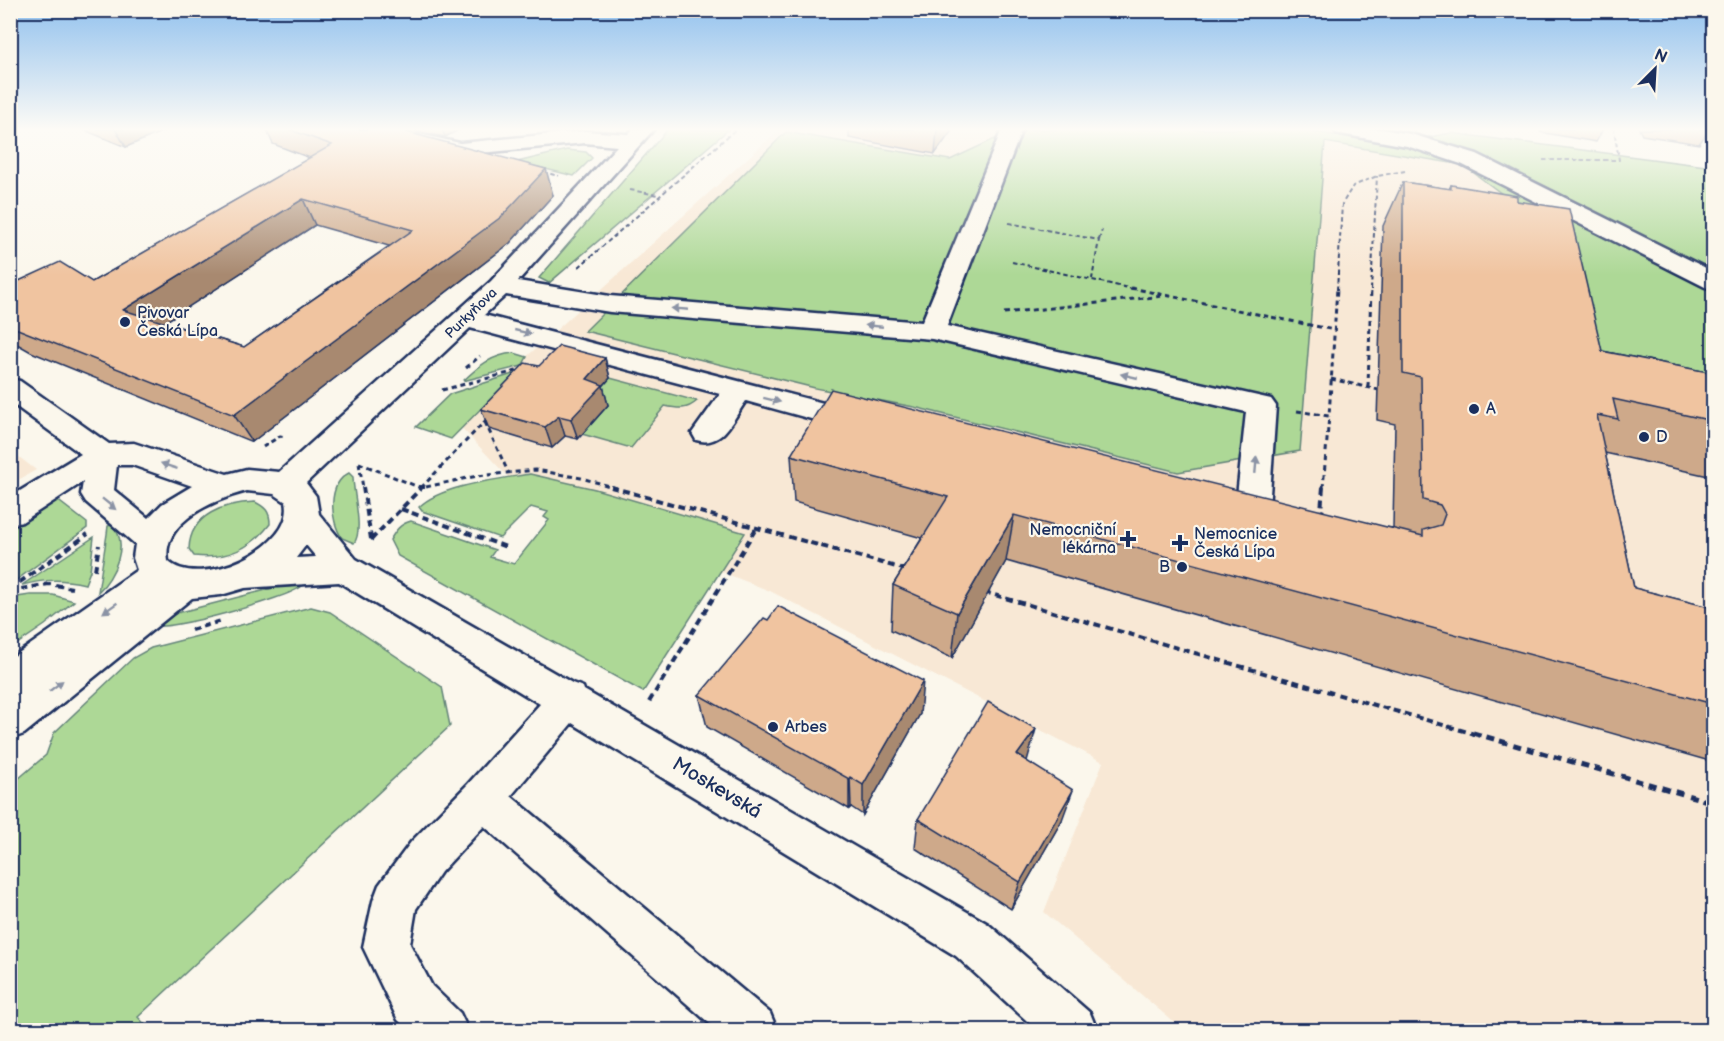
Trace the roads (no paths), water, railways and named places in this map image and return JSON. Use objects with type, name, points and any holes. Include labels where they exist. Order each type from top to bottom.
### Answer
[{"type":"street","name":"Purkyňova","points":[[285,485],[500,286],[599,178]]},
{"type":"street","points":[[934,325],[1004,178]]},
{"type":"street","points":[[1506,178],[1713,282]]},
{"type":"street","points":[[500,286],[610,304],[934,325],[1261,406],[1251,524]]},
{"type":"street","points":[[466,319],[571,343],[738,391],[886,429]]},
{"type":"street","points":[[10,388],[103,455]]},
{"type":"street","points":[[707,433],[738,391]]},
{"type":"street","points":[[10,513],[103,455],[134,454],[224,484]]},
{"type":"street","points":[[103,455],[97,494],[165,566],[202,585],[240,576],[344,568]]},
{"type":"street","points":[[10,722],[165,566],[168,517],[194,498],[224,484],[258,480],[285,485],[297,493],[303,503],[303,517],[297,531],[284,548],[264,564],[240,576]]},
{"type":"street","points":[[303,517],[344,568]]},
{"type":"street","points":[[10,680],[165,566]]},
{"type":"street","name":"Moskevská","points":[[344,568],[569,699],[972,940],[1073,1030]]},
{"type":"street","points":[[443,1030],[415,1003],[386,947],[395,901],[426,857],[483,798],[569,699]]},
{"type":"street","points":[[483,798],[753,1030]]},
{"type":"place","name":"Pivovar Česká Lípa","points":[[125,322]]},
{"type":"place","name":"A","points":[[1474,409]]},
{"type":"place","name":"D","points":[[1644,437]]},
{"type":"place","name":"Nemocniční lékárna","points":[[1128,539]]},
{"type":"place","name":"Nemocnice Česká Lípa","points":[[1180,543]]},
{"type":"place","name":"B","points":[[1182,567]]},
{"type":"place","name":"Arbes","points":[[773,727]]}]
